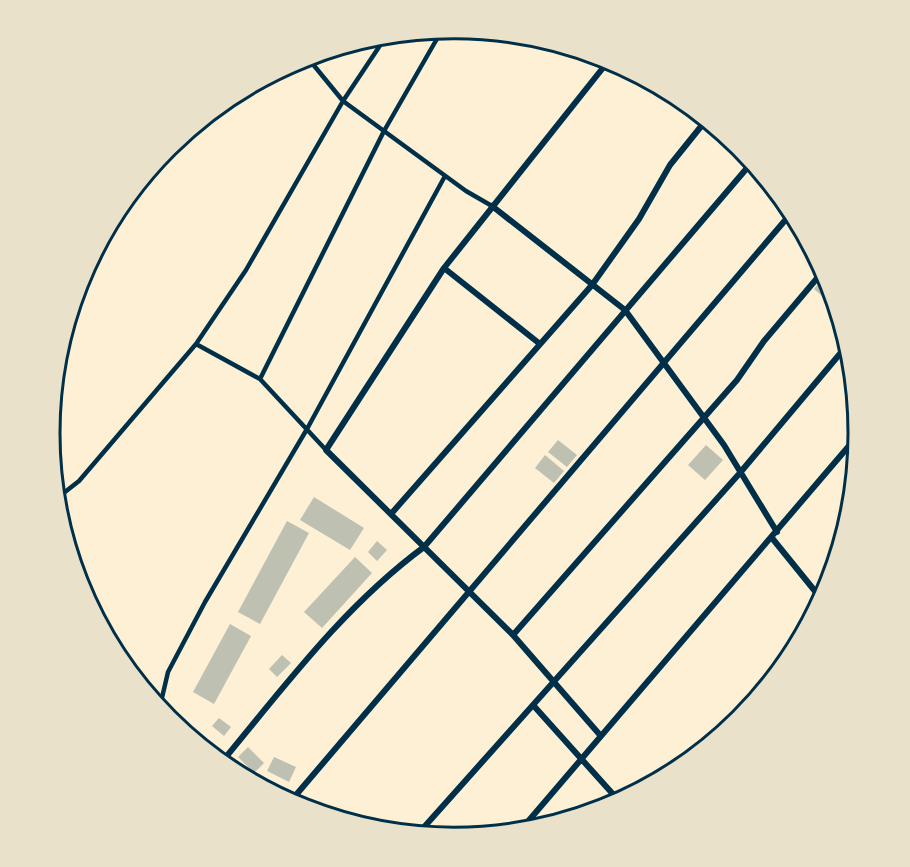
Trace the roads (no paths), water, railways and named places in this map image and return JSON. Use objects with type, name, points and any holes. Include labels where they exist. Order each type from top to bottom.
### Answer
[{"type":"street","points":[[600,735],[556,681],[513,635],[326,450],[444,268],[603,68]]},
{"type":"street","points":[[391,514],[592,285],[639,219],[670,165],[701,126]]},
{"type":"street","points":[[227,755],[295,671],[371,590],[424,547],[747,168]]},
{"type":"street","points":[[492,206],[625,310],[724,445],[739,474],[777,532]]},
{"type":"street","points":[[296,794],[786,219]]},
{"type":"street","points":[[444,268],[540,344]]},
{"type":"street","points":[[513,635],[737,380],[764,341],[817,278]]},
{"type":"street","points":[[424,827],[739,474],[841,353]]},
{"type":"street","points":[[528,821],[849,446]]},
{"type":"street","points":[[772,538],[816,590]]},
{"type":"street","points":[[533,705],[613,795]]},
{"type":"lane","points":[[260,379],[384,131],[436,40]]},
{"type":"lane","points":[[65,492],[79,481],[196,344],[246,270],[344,102],[379,47]]},
{"type":"lane","points":[[314,65],[344,102],[445,176],[492,206]]},
{"type":"lane","points":[[161,697],[168,672],[205,602],[307,429],[445,176]]},
{"type":"lane","points":[[196,344],[260,379],[326,450]]}]
